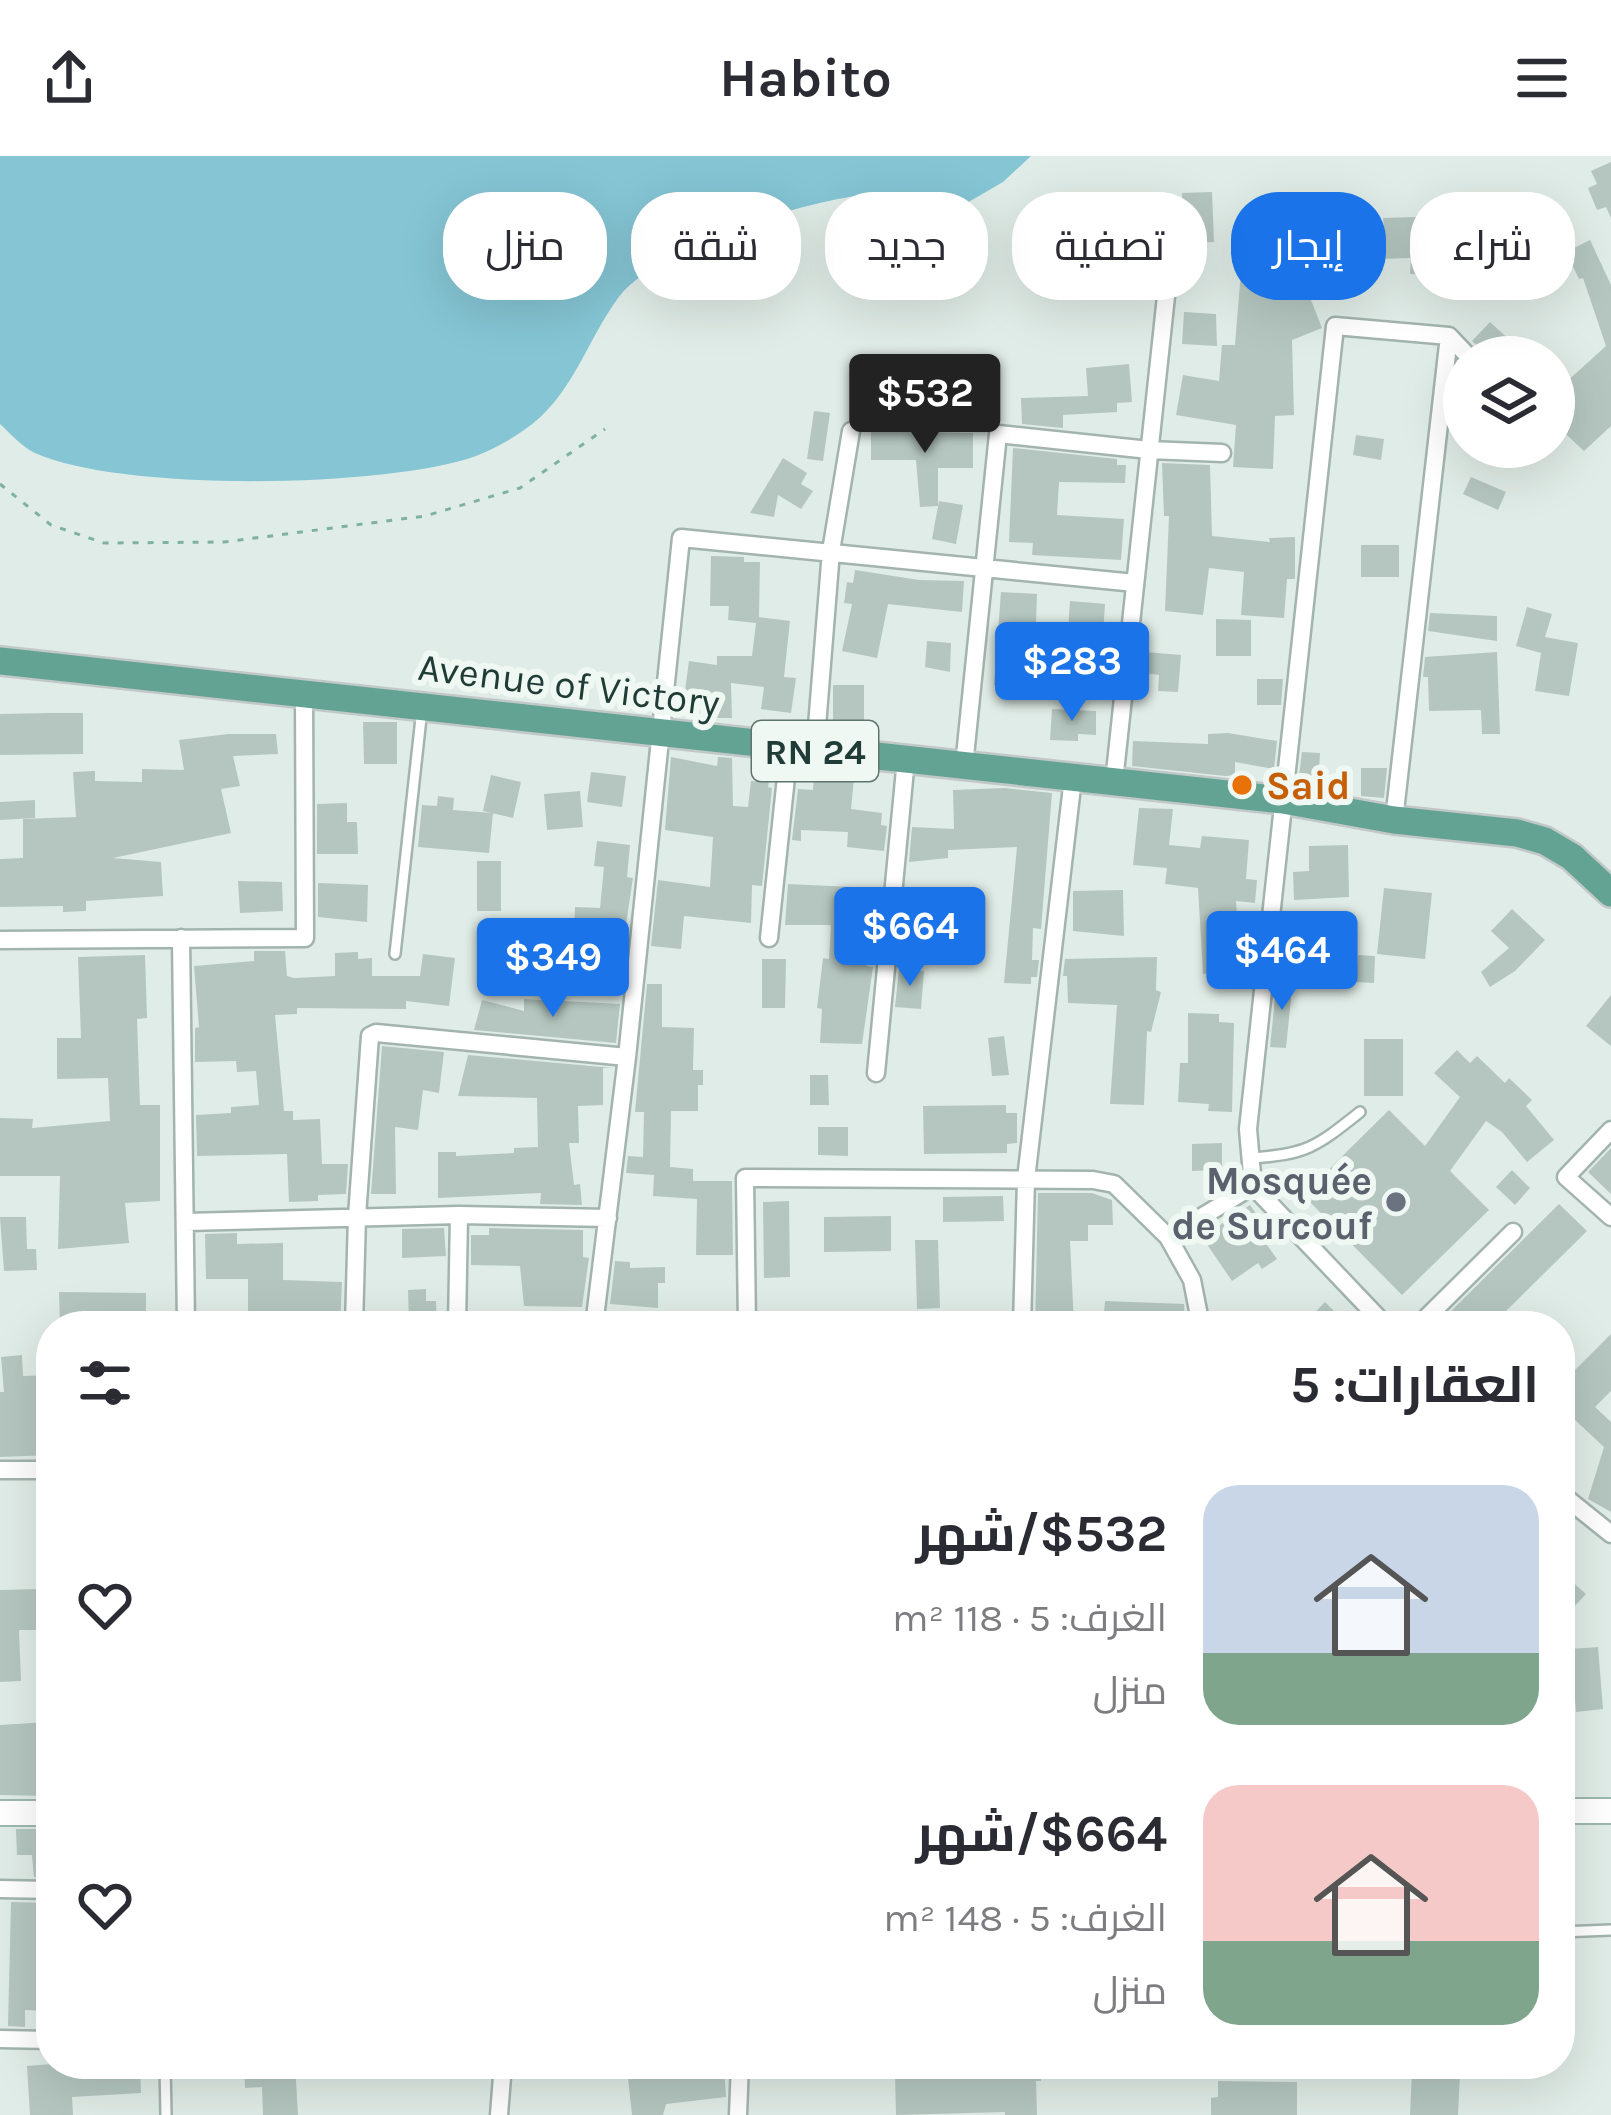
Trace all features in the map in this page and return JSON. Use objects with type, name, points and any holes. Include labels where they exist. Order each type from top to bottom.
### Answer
[{"type":"main road","name":"Avenue of Victory","points":[[0,661],[1283,800],[1394,820],[1517,833],[1545,841],[1572,857],[1611,892]]},
{"type":"main road","points":[[1575,1811],[1611,1810]]},
{"type":"main road","points":[[0,1813],[36,1813]]},
{"type":"street","points":[[1114,782],[1165,300]]},
{"type":"street","points":[[1367,1311],[1253,1186],[1248,1129],[1335,326],[1449,336]]},
{"type":"street","points":[[1394,820],[1443,389]]},
{"type":"street","points":[[769,938],[850,431]]},
{"type":"street","points":[[964,766],[998,434],[1222,453]]},
{"type":"street","points":[[596,1311],[681,538],[1135,584]]},
{"type":"street","points":[[0,940],[305,938],[304,693]]},
{"type":"street","points":[[876,1073],[906,759]]},
{"type":"street","points":[[1022,1311],[1026,1179],[1073,778]]},
{"type":"street","points":[[181,938],[186,1311]]},
{"type":"street","points":[[354,1311],[370,1036],[627,1057]]},
{"type":"street","points":[[1611,1130],[1566,1177],[1611,1217]]},
{"type":"street","points":[[747,1311],[745,1178],[1114,1184],[1168,1237],[1192,1280],[1201,1311]]},
{"type":"street","points":[[1168,1237],[1253,1186]]},
{"type":"street","points":[[186,1222],[459,1215],[608,1218]]},
{"type":"street","points":[[458,1311],[459,1215]]},
{"type":"street","points":[[1433,1311],[1513,1232]]},
{"type":"street","points":[[0,1470],[36,1470]]},
{"type":"street","points":[[1575,1505],[1611,1534]]},
{"type":"street","points":[[0,1889],[36,1890]]},
{"type":"street","points":[[0,2039],[36,2040]]},
{"type":"street","points":[[499,2115],[501,2079]]},
{"type":"street","points":[[738,2115],[739,2079]]},
{"type":"lane","points":[[395,954],[422,706]]},
{"type":"lane","points":[[1249,1159],[1291,1156],[1318,1146],[1360,1112]]},
{"type":"lane","points":[[1575,1931],[1611,1930]]},
{"type":"lane","points":[[165,2079],[166,2115]]},
{"type":"path","points":[[0,484],[51,524],[104,543],[224,542],[425,516],[463,505],[520,488],[605,429]]},
{"type":"water","points":[[0,156],[1031,156],[986,192],[825,192],[825,202],[801,208],[801,192],[631,192],[631,285],[607,315],[566,386],[540,417],[513,437],[482,454],[435,467],[381,475],[254,481],[128,474],[75,466],[30,450],[0,424]]},
{"type":"building","points":[[1611,162],[1611,218],[1606,207],[1597,210],[1588,188],[1597,184],[1591,171]]},
{"type":"building","points":[[1207,192],[1212,192],[1214,242],[1207,242]]},
{"type":"building","points":[[1410,217],[1410,258],[1386,259],[1386,218]]},
{"type":"building","points":[[1590,240],[1611,285],[1611,426],[1584,451],[1575,443],[1575,374],[1606,346],[1583,278],[1575,271],[1575,248]]},
{"type":"building","points":[[1239,300],[1311,300],[1322,328],[1292,340],[1294,415],[1275,416],[1273,469],[1233,467],[1236,425],[1176,415],[1183,375],[1219,381],[1222,345],[1235,345]]},
{"type":"building","points":[[1184,312],[1216,314],[1217,346],[1182,344]]},
{"type":"building","points":[[1490,322],[1505,336],[1477,336]]},
{"type":"building","points":[[1129,364],[1132,402],[1117,403],[1117,412],[1063,415],[1063,428],[1022,424],[1021,398],[1088,396],[1086,368]]},
{"type":"building","points":[[814,411],[830,413],[823,461],[807,459]]},
{"type":"building","points":[[871,431],[973,433],[973,468],[938,468],[938,506],[920,507],[916,460],[871,460]]},
{"type":"building","points":[[1356,435],[1384,439],[1381,460],[1353,455]]},
{"type":"building","points":[[1013,448],[1117,459],[1117,465],[1126,465],[1125,483],[1059,482],[1057,515],[1124,519],[1121,560],[1032,555],[1033,543],[1009,542]]},
{"type":"building","points":[[783,458],[807,473],[801,484],[813,491],[801,509],[778,495],[774,517],[750,513]]},
{"type":"building","points":[[1162,463],[1210,465],[1212,536],[1270,542],[1269,538],[1295,537],[1295,579],[1287,579],[1284,618],[1241,615],[1244,572],[1209,568],[1203,615],[1165,611],[1169,516],[1164,516]]},
{"type":"building","points":[[1471,477],[1506,492],[1498,510],[1463,494]]},
{"type":"building","points":[[939,501],[963,505],[956,544],[932,539]]},
{"type":"building","points":[[1361,545],[1399,545],[1399,577],[1361,577]]},
{"type":"building","points":[[711,556],[760,562],[759,617],[790,621],[784,677],[796,678],[791,713],[761,709],[764,687],[731,683],[732,718],[703,718],[702,700],[684,698],[689,661],[717,665],[717,656],[752,656],[756,623],[728,620],[729,606],[710,606]]},
{"type":"building","points":[[855,570],[964,581],[962,612],[888,604],[877,658],[842,651],[852,604],[844,603],[847,582],[853,583]]},
{"type":"building","points":[[1001,592],[1037,594],[1035,650],[1043,650],[1043,685],[994,685]]},
{"type":"building","points":[[1070,601],[1105,604],[1103,634],[1068,631]]},
{"type":"building","points":[[1527,607],[1552,614],[1545,637],[1578,643],[1569,696],[1535,691],[1541,653],[1516,646]]},
{"type":"building","points":[[1430,613],[1497,616],[1497,641],[1428,631]]},
{"type":"building","points":[[1216,619],[1251,620],[1251,656],[1216,656]]},
{"type":"building","points":[[927,641],[951,643],[950,672],[925,667]]},
{"type":"building","points":[[1145,652],[1181,655],[1178,692],[1158,691],[1159,675],[1144,673]]},
{"type":"building","points":[[1497,652],[1500,734],[1482,734],[1481,710],[1429,711],[1425,657]]},
{"type":"building","points":[[1257,679],[1283,679],[1281,705],[1257,705]]},
{"type":"building","points":[[833,685],[864,685],[864,720],[833,720]]},
{"type":"building","points":[[1052,709],[1096,711],[1096,735],[1078,734],[1078,741],[1050,740]]},
{"type":"building","points":[[83,713],[83,754],[0,755],[0,714]]},
{"type":"building","points":[[363,722],[397,722],[397,764],[364,764]]},
{"type":"building","points":[[276,734],[278,754],[233,756],[240,786],[221,789],[231,833],[113,858],[161,862],[163,896],[86,901],[86,911],[63,912],[63,906],[0,907],[0,859],[23,858],[23,819],[76,817],[73,772],[95,771],[95,781],[142,782],[142,769],[184,770],[179,740]]},
{"type":"building","points":[[1208,734],[1277,741],[1274,769],[1235,762],[1235,775],[1225,776],[1132,766],[1133,741],[1208,744]]},
{"type":"building","points":[[1302,752],[1320,753],[1318,788],[1298,784]]},
{"type":"building","points":[[671,757],[717,766],[718,757],[732,758],[733,806],[748,807],[751,781],[769,782],[772,788],[762,886],[752,885],[751,923],[684,916],[681,949],[651,946],[658,880],[710,887],[713,837],[665,830]]},
{"type":"building","points":[[1361,768],[1387,768],[1384,798],[1361,796]]},
{"type":"building","points":[[591,772],[626,776],[622,807],[587,802]]},
{"type":"building","points":[[491,775],[521,782],[513,818],[483,811]]},
{"type":"building","points":[[814,777],[854,779],[851,809],[882,813],[881,825],[887,826],[884,851],[847,847],[848,832],[801,830],[801,841],[792,840],[798,789],[813,790]]},
{"type":"building","points":[[953,790],[1052,793],[1041,929],[1033,928],[1032,960],[1039,960],[1031,984],[1004,983],[1017,847],[948,850],[948,858],[909,862],[912,827],[954,829]]},
{"type":"building","points":[[580,791],[583,827],[547,830],[544,794]]},
{"type":"building","points":[[438,796],[454,798],[453,810],[493,813],[489,853],[418,847],[422,805],[437,806]]},
{"type":"building","points":[[35,800],[35,818],[0,820],[0,802]]},
{"type":"building","points":[[347,803],[347,822],[357,822],[358,854],[317,854],[317,804]]},
{"type":"building","points":[[1139,808],[1173,809],[1169,845],[1200,848],[1202,836],[1249,840],[1246,879],[1257,880],[1255,903],[1236,901],[1241,971],[1203,974],[1198,888],[1165,884],[1167,868],[1133,865]]},
{"type":"building","points":[[597,841],[630,845],[627,877],[633,878],[619,970],[573,969],[575,907],[600,908],[604,867],[594,866]]},
{"type":"building","points":[[1348,845],[1349,897],[1294,900],[1293,872],[1309,871],[1309,846]]},
{"type":"building","points":[[477,861],[501,861],[501,911],[477,911]]},
{"type":"building","points":[[238,881],[282,882],[283,911],[240,913]]},
{"type":"building","points":[[318,883],[368,885],[367,922],[318,917]]},
{"type":"building","points":[[788,884],[873,888],[867,966],[873,967],[862,1044],[820,1043],[822,1009],[817,1008],[823,958],[829,959],[831,925],[785,925]]},
{"type":"building","points":[[1384,888],[1432,893],[1425,959],[1377,954]]},
{"type":"building","points":[[1123,890],[1124,936],[1073,931],[1073,891]]},
{"type":"building","points":[[1512,909],[1545,940],[1515,971],[1490,987],[1481,972],[1509,948],[1491,931]]},
{"type":"building","points":[[254,951],[285,951],[287,976],[294,978],[335,976],[335,953],[358,952],[358,959],[372,958],[372,976],[420,976],[423,954],[455,958],[449,1006],[406,1001],[406,1009],[297,1008],[297,1014],[275,1015],[284,1111],[293,1111],[293,1120],[320,1119],[322,1164],[348,1164],[346,1194],[289,1202],[287,1154],[197,1156],[196,1115],[259,1105],[256,1071],[237,1072],[236,1061],[195,1062],[195,1028],[199,1027],[194,966],[254,961]]},
{"type":"building","points":[[145,955],[147,1018],[137,1019],[140,1105],[160,1105],[160,1201],[125,1203],[129,1243],[58,1249],[60,1176],[0,1176],[0,1118],[33,1119],[32,1128],[110,1121],[108,1078],[57,1079],[57,1038],[81,1038],[78,957]]},
{"type":"building","points":[[1358,955],[1375,956],[1374,983],[1356,982]]},
{"type":"building","points":[[1157,957],[1156,990],[1161,992],[1151,1032],[1147,1031],[1144,1105],[1110,1104],[1117,1005],[1068,1003],[1065,959]]},
{"type":"building","points":[[762,959],[786,959],[785,1008],[762,1008]]},
{"type":"building","points":[[899,969],[924,971],[921,1009],[895,1007]]},
{"type":"building","points":[[1277,978],[1293,979],[1286,1048],[1270,1047]]},
{"type":"building","points":[[647,984],[662,984],[662,1027],[694,1028],[693,1070],[703,1070],[698,1111],[671,1111],[670,1167],[693,1169],[693,1181],[732,1181],[733,1255],[696,1255],[697,1199],[653,1196],[654,1175],[626,1173],[628,1156],[643,1157],[644,1112],[635,1112]]},
{"type":"building","points":[[1611,995],[1611,1046],[1586,1026]]},
{"type":"building","points":[[524,999],[620,1004],[616,1043],[474,1030],[482,1000],[524,1011]]},
{"type":"building","points":[[1188,1013],[1219,1014],[1219,1022],[1234,1023],[1232,1112],[1208,1111],[1209,1104],[1178,1102],[1180,1063],[1188,1063]]},
{"type":"building","points":[[1004,1036],[1009,1075],[992,1076],[988,1038]]},
{"type":"building","points":[[1364,1039],[1403,1039],[1403,1096],[1364,1096]]},
{"type":"building","points":[[382,1046],[444,1052],[439,1093],[423,1090],[418,1130],[395,1127],[396,1194],[371,1194]]},
{"type":"building","name":"Mosquée de Surcouf","points":[[1457,1050],[1470,1063],[1477,1056],[1505,1083],[1509,1078],[1532,1100],[1526,1106],[1554,1140],[1527,1162],[1486,1121],[1450,1171],[1489,1210],[1402,1295],[1303,1195],[1389,1110],[1425,1146],[1460,1097],[1434,1073]]},
{"type":"building","points":[[468,1055],[613,1068],[603,1068],[603,1105],[578,1106],[579,1143],[569,1143],[574,1185],[580,1184],[582,1205],[540,1204],[541,1193],[438,1198],[438,1152],[456,1152],[456,1156],[538,1147],[537,1098],[458,1096]]},
{"type":"building","points":[[810,1075],[828,1075],[829,1105],[810,1105]]},
{"type":"building","points":[[1006,1105],[1006,1113],[1017,1113],[1017,1143],[1007,1144],[1007,1153],[924,1154],[923,1106]]},
{"type":"building","points":[[818,1127],[848,1127],[848,1156],[818,1155]]},
{"type":"building","points":[[1222,1143],[1222,1170],[1192,1171],[1192,1144]]},
{"type":"building","points":[[1611,1148],[1611,1194],[1588,1172]]},
{"type":"building","points":[[1512,1170],[1530,1188],[1515,1205],[1496,1187]]},
{"type":"building","points":[[1038,1193],[1092,1193],[1112,1200],[1113,1225],[1088,1225],[1088,1241],[1070,1241],[1073,1311],[1035,1311]]},
{"type":"building","points":[[1003,1196],[1004,1221],[943,1222],[943,1197]]},
{"type":"building","points":[[789,1201],[790,1277],[764,1278],[763,1202]]},
{"type":"building","points":[[1559,1204],[1587,1231],[1506,1311],[1451,1311]]},
{"type":"building","points":[[1250,1205],[1274,1240],[1267,1245],[1277,1259],[1262,1269],[1258,1263],[1232,1281],[1202,1237]]},
{"type":"building","points":[[891,1216],[891,1251],[824,1252],[824,1217]]},
{"type":"building","points":[[0,1217],[26,1217],[27,1249],[36,1249],[37,1270],[4,1271]]},
{"type":"building","points":[[444,1228],[446,1256],[402,1258],[402,1229]]},
{"type":"building","points":[[489,1228],[583,1230],[583,1257],[589,1258],[582,1307],[524,1306],[520,1266],[471,1265],[471,1235],[489,1235]]},
{"type":"building","points":[[237,1233],[237,1244],[283,1243],[283,1280],[342,1282],[341,1311],[248,1311],[248,1279],[206,1279],[205,1234]]},
{"type":"building","points":[[915,1240],[938,1240],[940,1308],[917,1309]]},
{"type":"building","points":[[615,1261],[630,1262],[630,1268],[665,1267],[665,1283],[658,1283],[658,1308],[610,1304]]},
{"type":"building","points":[[426,1289],[426,1301],[436,1301],[436,1311],[409,1311],[408,1290]]},
{"type":"building","points":[[59,1292],[146,1293],[146,1311],[60,1311]]},
{"type":"building","points":[[1105,1301],[1184,1304],[1184,1311],[1104,1311]]},
{"type":"building","points":[[1611,1334],[1611,1391],[1595,1407],[1611,1422],[1611,1512],[1588,1499],[1604,1447],[1575,1420],[1575,1370]]},
{"type":"building","points":[[22,1355],[23,1376],[36,1376],[36,1456],[0,1457],[1,1357]]},
{"type":"building","points":[[1575,1584],[1586,1594],[1575,1606]]},
{"type":"building","points":[[36,1589],[36,1630],[19,1630],[21,1681],[0,1682],[0,1590]]},
{"type":"building","points":[[1598,1647],[1603,1709],[1576,1712],[1575,1649]]},
{"type":"building","points":[[36,1723],[36,1796],[0,1795],[0,1725]]},
{"type":"building","points":[[16,1829],[36,1829],[36,1877],[32,1855],[17,1855]]},
{"type":"building","points":[[11,1902],[36,1903],[36,2010],[25,2010],[25,2027],[8,2026]]},
{"type":"building","points":[[36,2065],[36,2079],[141,2079],[141,2093],[72,2097],[73,2115],[30,2115],[27,2066]]},
{"type":"building","points":[[245,2079],[296,2079],[298,2115],[263,2115],[262,2087],[245,2088]]},
{"type":"building","points":[[628,2079],[725,2079],[726,2097],[666,2104],[663,2115],[632,2115]]},
{"type":"building","points":[[895,2079],[1041,2079],[1036,2081],[1037,2115],[896,2115]]},
{"type":"building","points":[[1412,2079],[1460,2079],[1458,2115],[1410,2115]]},
{"type":"building","points":[[1218,2081],[1297,2082],[1297,2115],[1211,2115]]},
{"type":"place","name":"Said","points":[[1242,785]]},
{"type":"place","name":"Mosquée de Surcouf","points":[[1396,1202]]}]
